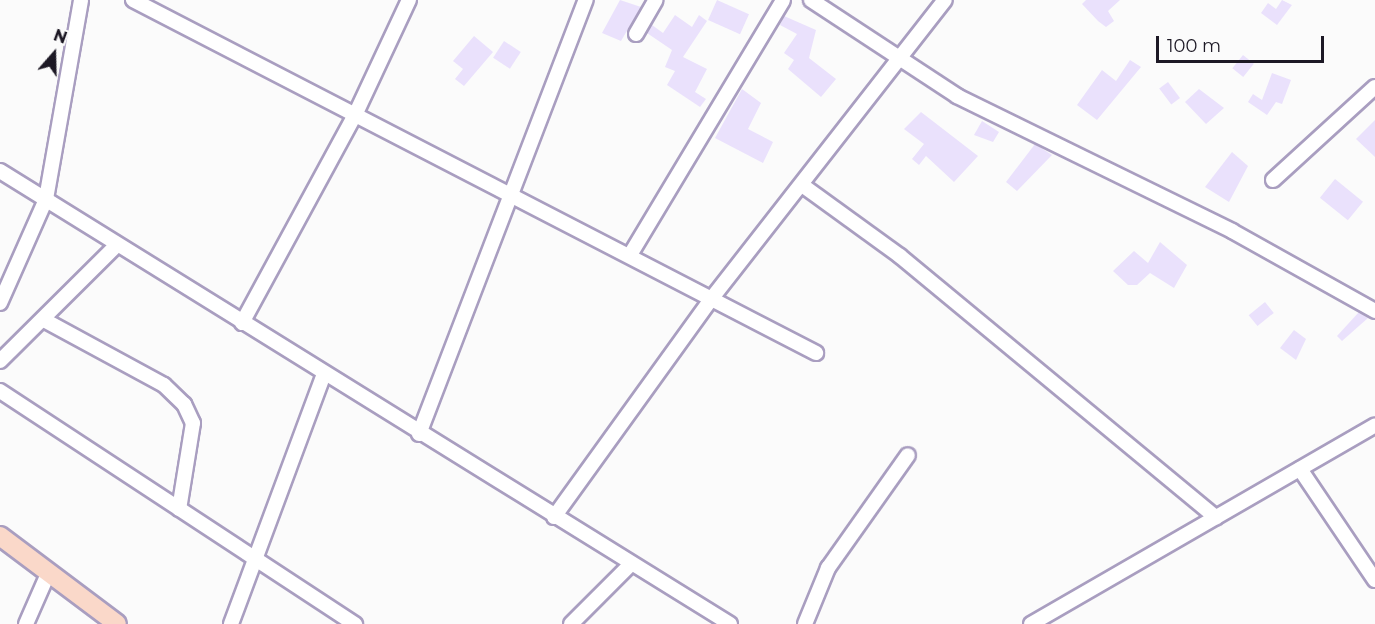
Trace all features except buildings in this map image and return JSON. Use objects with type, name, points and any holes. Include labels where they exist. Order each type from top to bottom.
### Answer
[{"type":"street","points":[[0,303],[46,199],[81,0]]},
{"type":"street","points":[[133,0],[513,194],[816,353]]},
{"type":"street","points":[[242,323],[356,113],[408,0]]},
{"type":"street","points":[[418,434],[513,194],[586,0]]},
{"type":"street","points":[[636,34],[656,0]]},
{"type":"street","points":[[630,255],[783,0]]},
{"type":"street","points":[[811,0],[957,96],[1233,231],[1375,311]]},
{"type":"street","points":[[554,517],[712,298],[902,59],[945,0]]},
{"type":"street","points":[[1273,180],[1375,87]]},
{"type":"street","points":[[0,171],[418,434],[631,564],[712,620],[730,624]]},
{"type":"street","points":[[802,185],[900,256],[1216,517]]},
{"type":"street","points":[[0,361],[46,321],[117,245]]},
{"type":"street","points":[[46,321],[164,385],[184,404],[193,423],[179,509]]},
{"type":"street","points":[[231,624],[324,374]]},
{"type":"street","points":[[0,391],[179,509],[254,562],[355,624]]},
{"type":"street","points":[[1031,624],[1375,425]]},
{"type":"street","points":[[805,624],[828,568],[908,455]]},
{"type":"street","points":[[1300,469],[1375,580]]},
{"type":"street","points":[[0,536],[117,624]]},
{"type":"street","points":[[571,624],[631,564]]},
{"type":"street","points":[[26,624],[48,574]]}]
